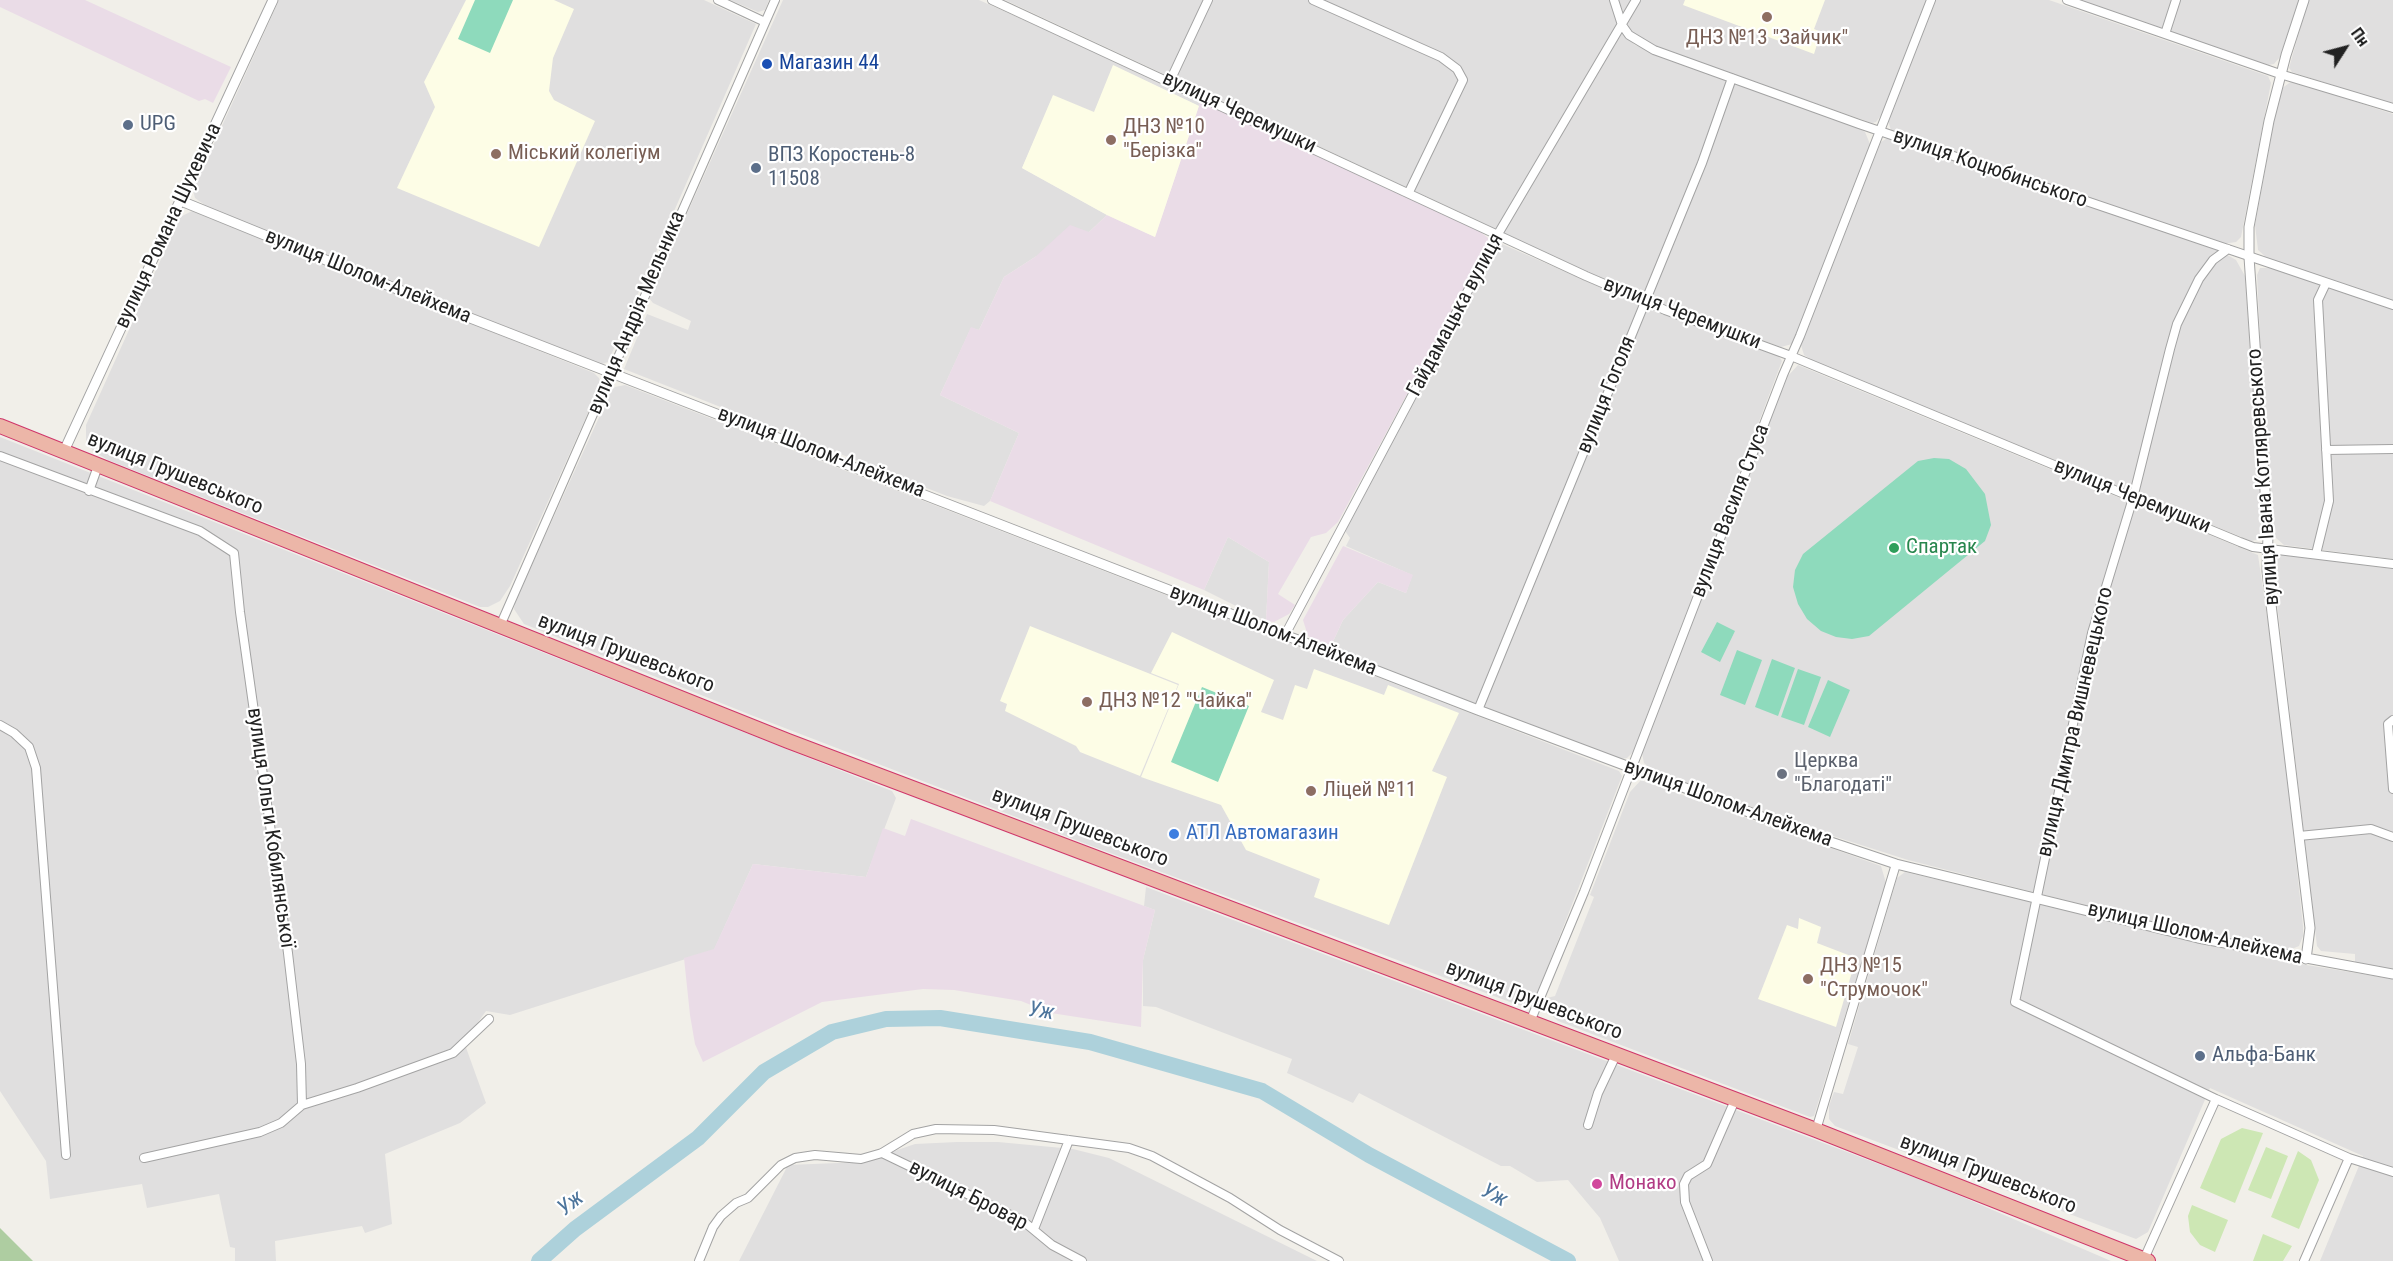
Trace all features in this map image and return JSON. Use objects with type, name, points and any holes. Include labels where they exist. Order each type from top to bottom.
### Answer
[{"type":"highway","name":"вулиця Грушевського","points":[[0,426],[798,745],[1816,1130],[2146,1260]]},
{"type":"street","name":"вулиця Романа Шухевича","points":[[64,452],[273,0]]},
{"type":"street","points":[[718,0],[765,22]]},
{"type":"street","name":"вулиця Андрія Мельника","points":[[500,626],[613,374],[775,0]]},
{"type":"street","name":"вулиця Черемушки","points":[[992,0],[1645,301],[1791,356],[2246,544],[2268,549],[2393,564]]},
{"type":"street","points":[[1170,81],[1208,0]]},
{"type":"street","points":[[1313,0],[1441,57],[1457,69],[1463,80],[1409,192]]},
{"type":"street","name":"вулиця Коцюбинського","points":[[1614,0],[1622,25],[1636,42],[1654,50],[1880,131],[2393,305]]},
{"type":"street","name":"Гайдамацька вулиця","points":[[1286,635],[1498,234],[1636,0]]},
{"type":"street","name":"вулиця Василя Стуса","points":[[1530,1022],[1632,769],[1791,356],[1932,0]]},
{"type":"street","points":[[2067,0],[2280,75],[2393,108]]},
{"type":"street","points":[[2165,34],[2176,0]]},
{"type":"street","name":"вулиця Івана Котляревського","points":[[2304,0],[2280,75],[2249,227],[2249,257],[2268,549],[2267,571],[2310,928],[2306,959]]},
{"type":"street","name":"вулиця Гоголя","points":[[1478,711],[1702,163],[1732,78]]},
{"type":"street","name":"вулиця Шолом-Алейхема","points":[[181,201],[613,374],[1478,711],[1896,864],[2198,938],[2393,974]]},
{"type":"street","name":"вулиця Дмитра Вишневецького","points":[[2217,1099],[2015,1002],[2092,633],[2133,498],[2177,324],[2199,279],[2213,261],[2228,249]]},
{"type":"street","points":[[2316,554],[2329,501],[2318,300],[2326,283]]},
{"type":"street","points":[[2326,450],[2393,449]]},
{"type":"street","points":[[0,456],[89,490],[98,466]]},
{"type":"street","name":"вулиця Ольги Кобилянської","points":[[89,490],[200,531],[234,553],[240,612],[288,953],[301,1064],[302,1104]]},
{"type":"street","points":[[2393,720],[2388,724],[2393,789]]},
{"type":"street","points":[[0,725],[14,733],[29,747],[36,768],[66,1155]]},
{"type":"street","points":[[2299,836],[2371,829],[2393,837]]},
{"type":"street","points":[[1816,1130],[1896,864]]},
{"type":"street","points":[[144,1158],[260,1132],[281,1123],[302,1104],[357,1088],[453,1053],[489,1019]]},
{"type":"street","points":[[1588,1125],[1598,1093],[1616,1055]]},
{"type":"street","points":[[2146,1260],[2217,1099],[2349,1158],[2393,1172]]},
{"type":"street","points":[[1708,1261],[1684,1202],[1684,1184],[1697,1168],[1707,1164],[1735,1100]]},
{"type":"street","points":[[699,1261],[713,1227],[721,1216],[736,1203],[748,1198],[781,1165],[795,1158],[815,1155],[861,1159],[882,1153],[913,1134],[936,1130],[994,1131],[1129,1148],[1152,1156],[1339,1261]]},
{"type":"street","points":[[1034,1230],[1069,1140]]},
{"type":"street","name":"вулиця Бровар","points":[[882,1153],[1023,1221],[1052,1245],[1082,1261]]},
{"type":"street","points":[[2304,1261],[2349,1158]]},
{"type":"shaded area","points":[[0,0],[85,0],[231,67],[213,103],[205,99],[199,101],[0,7]]},
{"type":"shaded area","points":[[279,0],[704,0],[756,24],[608,362],[602,364],[299,246],[209,208],[195,198],[193,190]]},
{"type":"shaded area","name":"Міський колегіум","points":[[466,0],[554,0],[574,9],[553,58],[549,91],[554,100],[595,121],[539,247],[397,188],[435,107],[424,82]]},
{"type":"shaded area","points":[[730,0],[769,0],[765,10],[758,12]]},
{"type":"shaded area","points":[[783,0],[979,0],[1201,99],[1199,106],[1114,66],[1094,113],[1054,96],[1022,168],[1107,215],[1089,232],[1035,257],[1004,277],[979,330],[971,328],[940,395],[1019,433],[990,501],[984,506],[947,496],[624,369],[647,314],[688,330],[691,321],[653,303],[649,298]]},
{"type":"shaded area","points":[[1005,0],[1609,0],[1626,37],[1635,45],[1858,128],[1865,132],[1870,144],[1797,335],[1792,344],[1781,347],[1664,305],[1590,273]]},
{"type":"shaded area","points":[[1618,0],[1927,0],[1882,114],[1876,122],[1872,123],[1653,47],[1631,32]]},
{"type":"shaded area","name":"ДНЗ №13 \"Зайчик\"","points":[[1685,0],[1825,0],[1814,29],[1821,32],[1814,54],[1683,5]]},
{"type":"shaded area","points":[[1936,0],[2049,0],[2268,76],[2271,83],[2241,237],[2236,242],[2222,244],[1891,130],[1889,115]]},
{"type":"shaded area","points":[[2068,0],[2299,0],[2280,57],[2274,64],[2268,65]]},
{"type":"shaded area","points":[[2308,0],[2393,0],[2393,105],[2292,72],[2289,68]]},
{"type":"shaded area","name":"ДНЗ №10 \"Берізка\"","points":[[1113,65],[1199,106],[1155,237],[1107,215],[1022,168],[1053,95],[1094,112]]},
{"type":"shaded area","points":[[2292,81],[2393,114],[2393,301],[2268,259],[2258,250],[2255,225],[2277,105],[2281,89]]},
{"type":"shaded area","points":[[1201,99],[1477,229],[1488,238],[1488,244],[1338,522],[1326,533],[1311,537],[1278,594],[1295,605],[1289,614],[1274,622],[1266,621],[1269,562],[1228,537],[1204,590],[990,501],[1019,433],[940,395],[971,327],[979,330],[1004,277],[1035,257],[1070,225],[1089,232],[1107,215],[1155,237]]},
{"type":"shaded area","points":[[1889,137],[2221,251],[2236,260],[2245,276],[2263,536],[2261,539],[2251,541],[1815,362],[1804,355],[1801,345],[1819,294],[1881,142]]},
{"type":"shaded area","points":[[192,211],[594,373],[599,378],[601,384],[510,586],[500,601],[488,607],[480,607],[108,460],[93,451],[86,440],[86,425],[180,217]]},
{"type":"shaded area","points":[[1502,244],[1664,315],[1778,355],[1782,361],[1634,751],[1627,758],[1621,759],[1330,648],[1343,620],[1378,582],[1406,593],[1412,575],[1346,546],[1350,538],[1345,531],[1397,427],[1493,253]]},
{"type":"shaded area","points":[[2260,268],[2270,268],[2393,309],[2393,559],[2284,545],[2275,537],[2262,382],[2257,275]]},
{"type":"shaded area","points":[[1798,365],[2258,555],[2278,692],[2303,926],[2303,936],[2299,946],[2287,951],[2205,936],[1908,860],[1811,829],[1652,770],[1644,763],[1642,753],[1787,377]]},
{"type":"shaded area","points":[[625,385],[1619,771],[1622,776],[1534,1002],[1525,1006],[1518,1005],[1089,845],[751,715],[524,624],[514,609],[515,602],[611,391],[615,387]]},
{"type":"shaded area","points":[[0,437],[892,791],[896,798],[866,877],[753,864],[714,950],[510,1015],[486,1011],[464,1042],[486,1103],[460,1123],[385,1154],[392,1224],[365,1233],[362,1226],[275,1241],[276,1261],[235,1261],[235,1248],[230,1247],[219,1194],[147,1208],[142,1184],[50,1199],[46,1161],[0,1091]]},
{"type":"shaded area","points":[[1228,537],[1269,562],[1266,621],[1204,590]]},
{"type":"shaded area","points":[[1343,546],[1413,575],[1406,593],[1378,582],[1343,620],[1330,648],[1308,636],[1303,620]]},
{"type":"shaded area","points":[[2280,554],[2393,569],[2393,969],[2355,963],[2355,954],[2321,951],[2317,946],[2273,569],[2274,559]]},
{"type":"shaded area","name":"ДНЗ №12 \"Чайка\"","points":[[1030,626],[1178,685],[1140,776],[1080,752],[1076,746],[1005,711],[1007,704],[1000,701]]},
{"type":"shaded area","name":"Ліцей №11","points":[[1172,632],[1274,680],[1261,712],[1283,720],[1295,685],[1307,689],[1314,669],[1384,695],[1388,685],[1459,713],[1432,771],[1447,777],[1389,925],[1314,897],[1320,879],[1246,850],[1221,805],[1141,777],[1179,684],[1151,673]]},
{"type":"shaded area","points":[[1641,780],[1881,866],[1886,883],[1814,1116],[1810,1117],[1558,1021],[1547,1011],[1545,1002],[1547,998],[1555,996],[1594,897],[1590,895],[1630,792]]},
{"type":"shaded area","points":[[911,819],[1155,910],[1143,960],[1141,1027],[1051,1013],[1021,1001],[954,990],[923,989],[822,1002],[703,1062],[695,1044],[684,958],[714,949],[753,864],[866,877],[883,828],[905,836]]},
{"type":"shaded area","points":[[1905,872],[2276,960],[2393,979],[2393,1261],[2320,1261],[2363,1156],[2210,1088],[2148,1232],[2136,1239],[1835,1126],[1829,1119],[1829,1106],[1834,1092],[1843,1094],[1858,1047],[1848,1044],[1897,878]]},
{"type":"shaded area","points":[[1146,887],[1937,1186],[2111,1261],[1619,1261],[1600,1218],[1568,1180],[1537,1182],[1510,1166],[1501,1166],[1359,1093],[1353,1103],[1287,1073],[1292,1059],[1156,1007],[1143,1006],[1143,960],[1155,910],[1144,906]]},
{"type":"shaded area","name":"ДНЗ №15 \"Струмочок\"","points":[[1799,918],[1821,927],[1817,943],[1856,958],[1836,1027],[1758,999],[1787,925],[1798,929]]},
{"type":"shaded area","points":[[998,1142],[1073,1149],[1109,1158],[1317,1261],[739,1261],[788,1165],[862,1162],[915,1144]]},
{"type":"green space","points":[[475,0],[513,0],[490,53],[458,39]]},
{"type":"green space","name":"Спартак","points":[[1934,458],[1949,459],[1966,469],[1985,494],[1991,525],[1985,541],[1869,636],[1852,639],[1836,637],[1821,631],[1807,619],[1798,604],[1793,587],[1795,570],[1803,554],[1918,461]]},
{"type":"green space","points":[[1717,622],[1735,631],[1720,662],[1701,652]]},
{"type":"green space","points":[[1737,650],[1762,660],[1745,705],[1720,695]]},
{"type":"green space","points":[[1772,659],[1795,668],[1778,716],[1755,707]]},
{"type":"green space","points":[[1798,669],[1821,677],[1804,725],[1781,717]]},
{"type":"green space","points":[[1828,680],[1850,690],[1830,737],[1808,727]]},
{"type":"green space","points":[[1202,687],[1249,706],[1218,782],[1171,762]]},
{"type":"green space","points":[[2242,1128],[2263,1133],[2235,1203],[2200,1188],[2221,1139]]},
{"type":"green space","points":[[2266,1147],[2288,1156],[2271,1199],[2248,1190]]},
{"type":"green space","points":[[2298,1151],[2311,1160],[2319,1180],[2299,1229],[2271,1217]]},
{"type":"green space","points":[[2192,1205],[2228,1220],[2215,1252],[2200,1245],[2190,1232],[2188,1216]]},
{"type":"green space","points":[[0,1228],[33,1261],[0,1261]]},
{"type":"green space","points":[[2263,1234],[2292,1246],[2283,1261],[2253,1261]]},
{"type":"waterway","name":"Уж","points":[[539,1261],[575,1229],[698,1138],[764,1072],[832,1032],[886,1019],[940,1018],[1090,1042],[1262,1091],[1369,1155],[1568,1261]]},
{"type":"place","name":"ДНЗ №13 \"Зайчик\"","points":[[1767,17]]},
{"type":"place","name":"Магазин 44","points":[[767,64]]},
{"type":"place","name":"UPG","points":[[128,125]]},
{"type":"place","name":"ДНЗ №10 \"Берізка\"","points":[[1111,140]]},
{"type":"place","name":"Міський колегіум","points":[[496,154]]},
{"type":"place","name":"ВПЗ Коростень-8 11508","points":[[756,168]]},
{"type":"place","name":"Спартак","points":[[1894,548]]},
{"type":"place","name":"ДНЗ №12 \"Чайка\"","points":[[1087,702]]},
{"type":"place","name":"Церква \"Благодаті\"","points":[[1782,774]]},
{"type":"place","name":"Ліцей №11","points":[[1311,791]]},
{"type":"place","name":"АТЛ Автомагазин","points":[[1174,834]]},
{"type":"place","name":"ДНЗ №15 \"Струмочок\"","points":[[1808,979]]},
{"type":"place","name":"Альфа-Банк","points":[[2200,1056]]},
{"type":"place","name":"Монако","points":[[1597,1184]]}]
